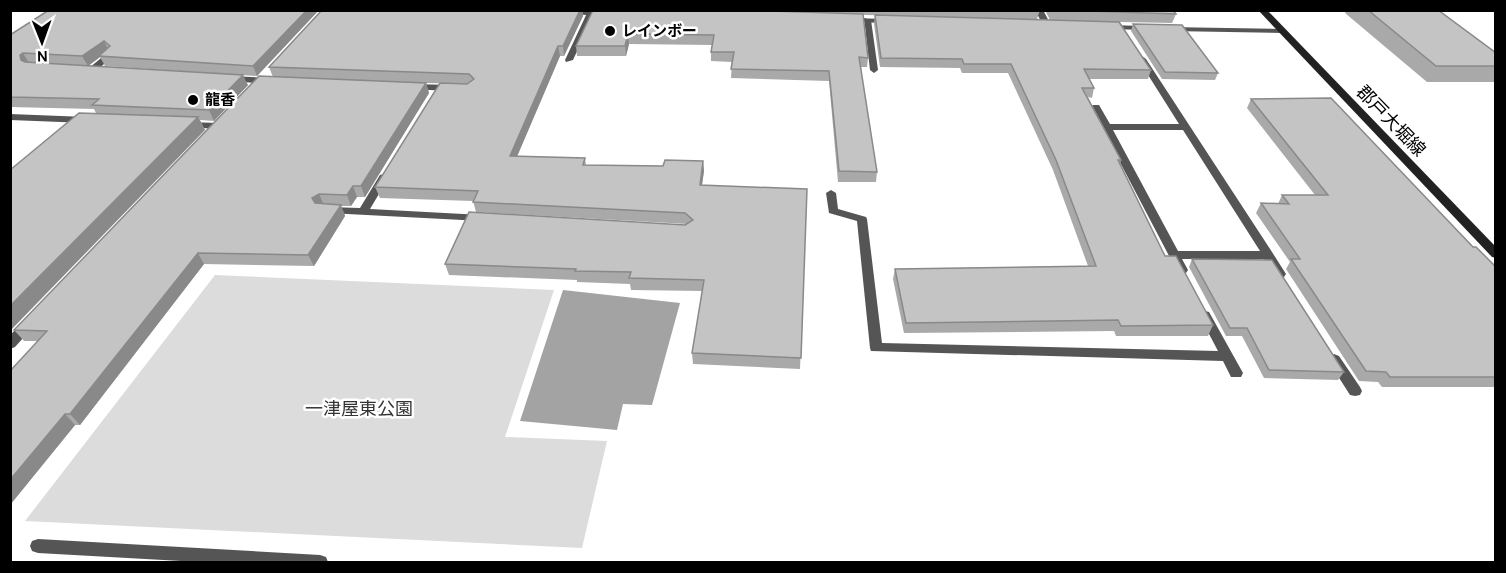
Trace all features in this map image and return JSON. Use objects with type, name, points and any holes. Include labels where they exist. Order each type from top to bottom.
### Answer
[{"type":"main road","name":"郡戸大堀線","points":[[1262,10],[1496,254]]},
{"type":"street","points":[[865,10],[874,70]]},
{"type":"street","points":[[1040,10],[1047,25]]},
{"type":"street","points":[[556,12],[615,14]]},
{"type":"street","points":[[569,60],[591,13]]},
{"type":"street","points":[[845,20],[900,21]]},
{"type":"street","points":[[1035,25],[1058,26]]},
{"type":"street","points":[[1100,27],[1128,37],[1282,31]]},
{"type":"street","points":[[1128,37],[1286,284]]},
{"type":"street","points":[[92,70],[109,56]]},
{"type":"street","points":[[80,70],[103,71]]},
{"type":"street","points":[[217,78],[286,81]]},
{"type":"street","points":[[404,86],[436,92],[459,88]]},
{"type":"street","points":[[1096,107],[1190,285]]},
{"type":"street","points":[[10,117],[92,121]]},
{"type":"street","points":[[173,124],[223,122],[211,134]]},
{"type":"street","points":[[1106,127],[1186,128]]},
{"type":"street","points":[[363,212],[392,164]]},
{"type":"street","points":[[831,193],[833,211],[862,219],[876,348],[1227,356]]},
{"type":"street","points":[[324,210],[495,219]]},
{"type":"street","points":[[1174,255],[1268,255]]},
{"type":"street","points":[[1200,306],[1236,373]]},
{"type":"street","points":[[10,344],[34,319]]},
{"type":"street","points":[[1330,352],[1355,391]]},
{"type":"street","points":[[38,546],[320,562]]},
{"type":"green space","name":"一津屋東公園","points":[[215,275],[554,290],[505,437],[607,441],[582,548],[25,521]]},
{"type":"shaded area","points":[[563,290],[680,303],[652,405],[623,404],[617,430],[520,421]]},
{"type":"building","points":[[49,10],[307,10],[253,66],[99,56],[110,46],[104,41],[82,56],[23,53],[20,55],[21,60],[25,62],[243,75],[209,110],[92,105],[99,99],[10,97],[10,35]]},
{"type":"building","points":[[322,10],[580,10],[563,46],[558,46],[510,156],[585,158],[583,165],[663,166],[665,160],[703,161],[700,185],[807,189],[801,358],[692,353],[704,280],[629,278],[631,272],[445,264],[469,212],[685,225],[693,220],[685,213],[473,202],[478,191],[375,187],[440,83],[467,84],[474,79],[469,74],[269,67]]},
{"type":"building","points":[[593,10],[734,10],[863,14],[868,58],[859,57],[877,172],[839,171],[829,71],[731,69],[734,52],[711,52],[714,35],[628,34],[625,46],[576,46]]},
{"type":"building","points":[[1058,10],[1173,10],[1176,14]]},
{"type":"building","points":[[1368,10],[1438,10],[1496,53],[1496,66],[1436,66]]},
{"type":"building","points":[[875,15],[1119,22],[1151,70],[1084,69],[1094,88],[1082,88],[1121,160],[1118,160],[1165,256],[1176,256],[1213,325],[1121,326],[1118,320],[906,323],[895,269],[1096,266],[1056,160],[1011,64],[964,64],[962,59],[881,58]]},
{"type":"building","points":[[1133,24],[1182,25],[1218,73],[1165,72]]},
{"type":"building","points":[[259,76],[426,83],[361,186],[353,186],[347,195],[319,194],[312,198],[315,203],[341,205],[308,255],[198,253],[70,414],[65,414],[10,480],[10,371],[47,331],[14,330]]},
{"type":"building","points":[[1331,98],[1473,247],[1476,247],[1496,267],[1496,377],[1390,377],[1386,372],[1366,371],[1291,259],[1300,259],[1261,203],[1289,204],[1282,195],[1328,195],[1251,99]]},
{"type":"building","points":[[79,113],[198,117],[10,306],[10,170]]},
{"type":"building","points":[[1192,259],[1272,260],[1344,372],[1269,370],[1247,328],[1230,328]]},
{"type":"place","name":"レインボー","points":[[610,31]]},
{"type":"place","name":"龍香","points":[[193,100]]}]
